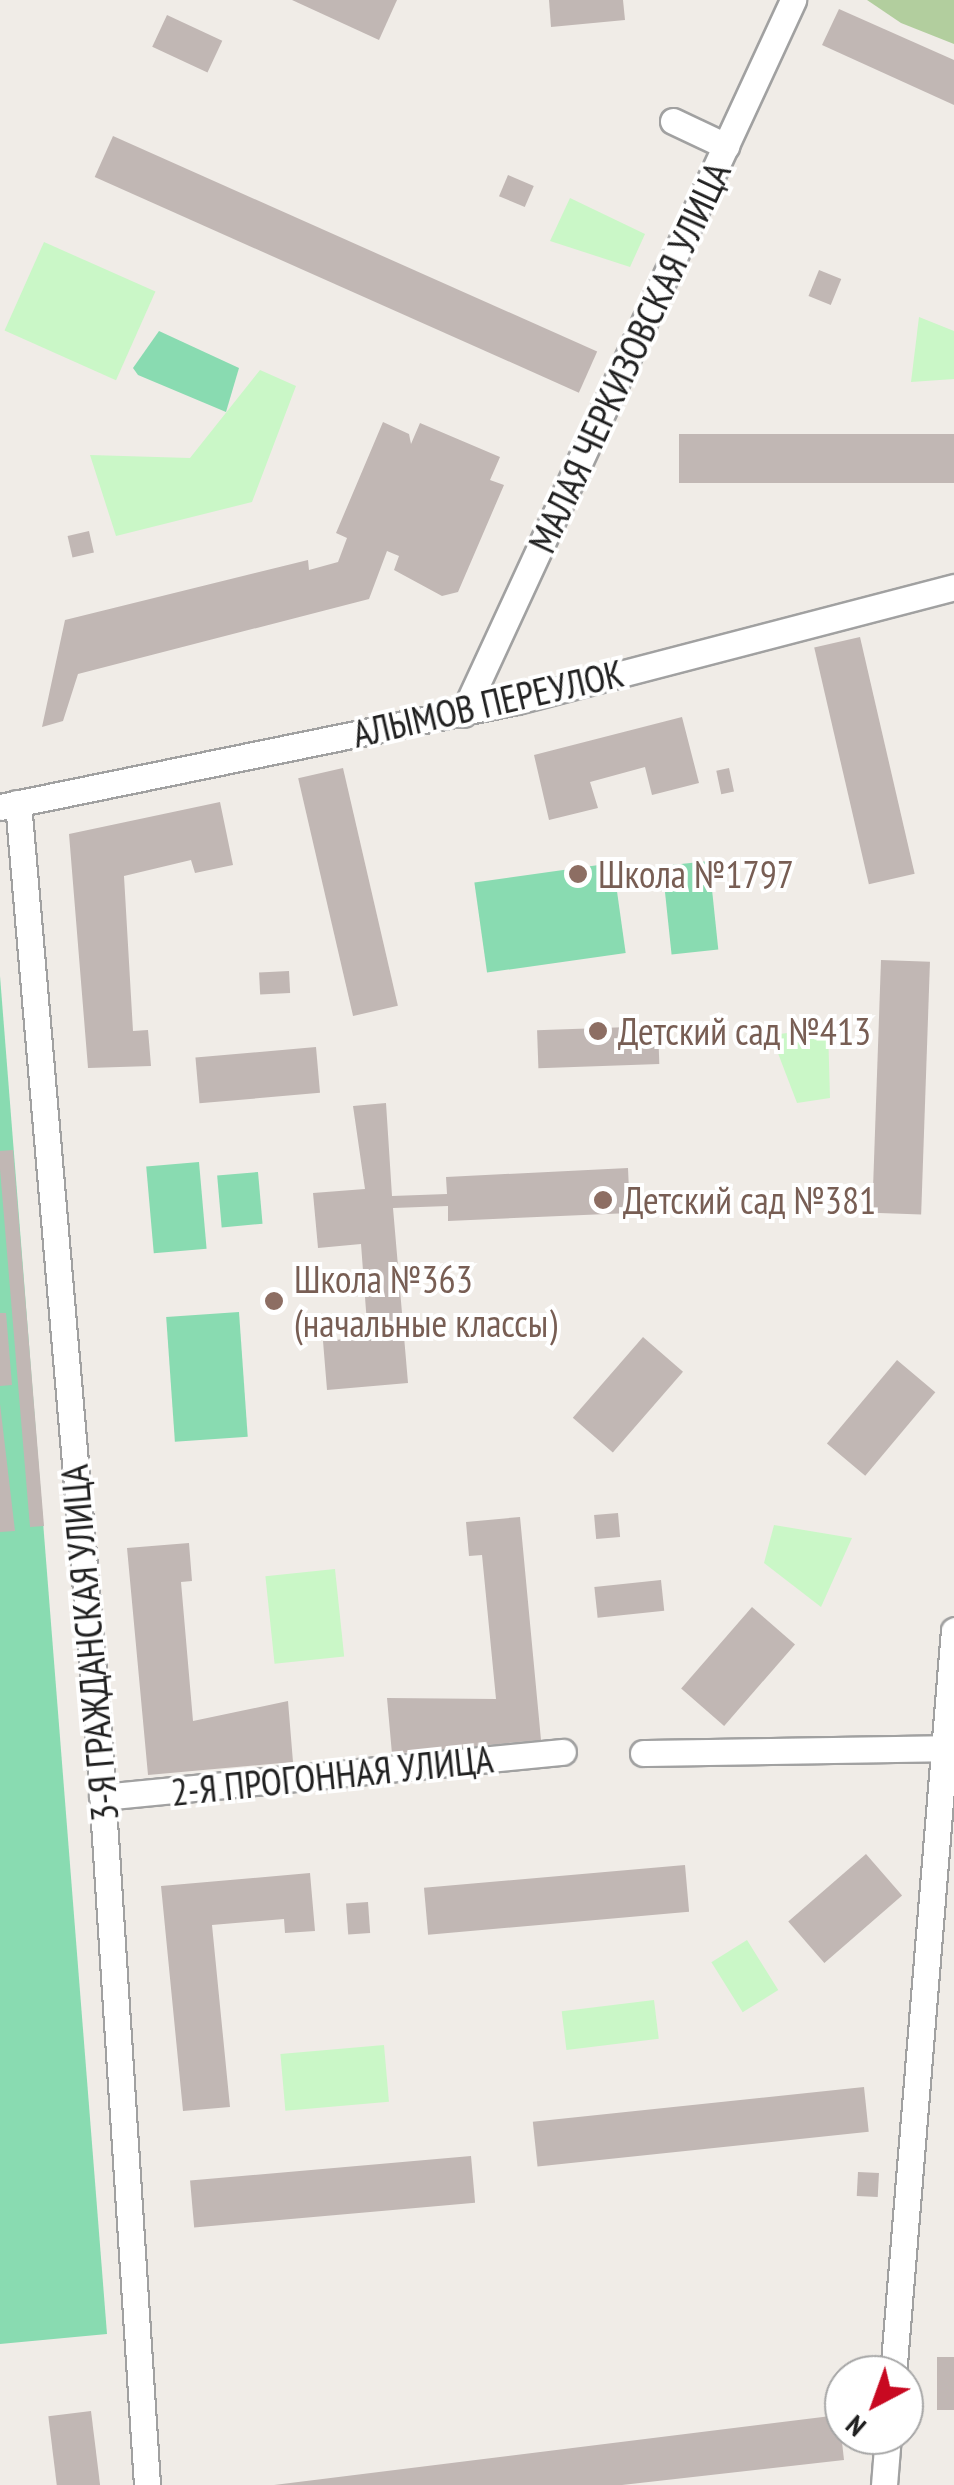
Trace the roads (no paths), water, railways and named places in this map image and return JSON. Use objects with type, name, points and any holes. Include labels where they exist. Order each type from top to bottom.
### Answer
[{"type":"street","name":"МАЛАЯ ЧЕРКИЗОВСКАЯ УЛИЦА","points":[[464,714],[793,0]]},
{"type":"street","points":[[673,121],[726,146]]},
{"type":"street","name":"АЛЫМОВ ПЕРЕУЛОК","points":[[9,805],[464,714],[954,587]]},
{"type":"street","name":"3-Я ГРАЖДАНСКАЯ УЛИЦА","points":[[9,805],[102,1797],[147,2485]]},
{"type":"street","points":[[895,2355],[954,1630]]},
{"type":"street","points":[[643,1753],[944,1748]]},
{"type":"street","name":"2-Я ПРОГОННАЯ УЛИЦА","points":[[102,1797],[563,1752]]},
{"type":"street","points":[[884,2485],[886,2455]]},
{"type":"place","name":"Школа №1797","points":[[578,874]]},
{"type":"place","name":"Детский сад №413","points":[[598,1031]]},
{"type":"place","name":"Детский сад №381","points":[[603,1200]]},
{"type":"place","name":"Школа №363 (начальные классы)","points":[[274,1301]]}]
